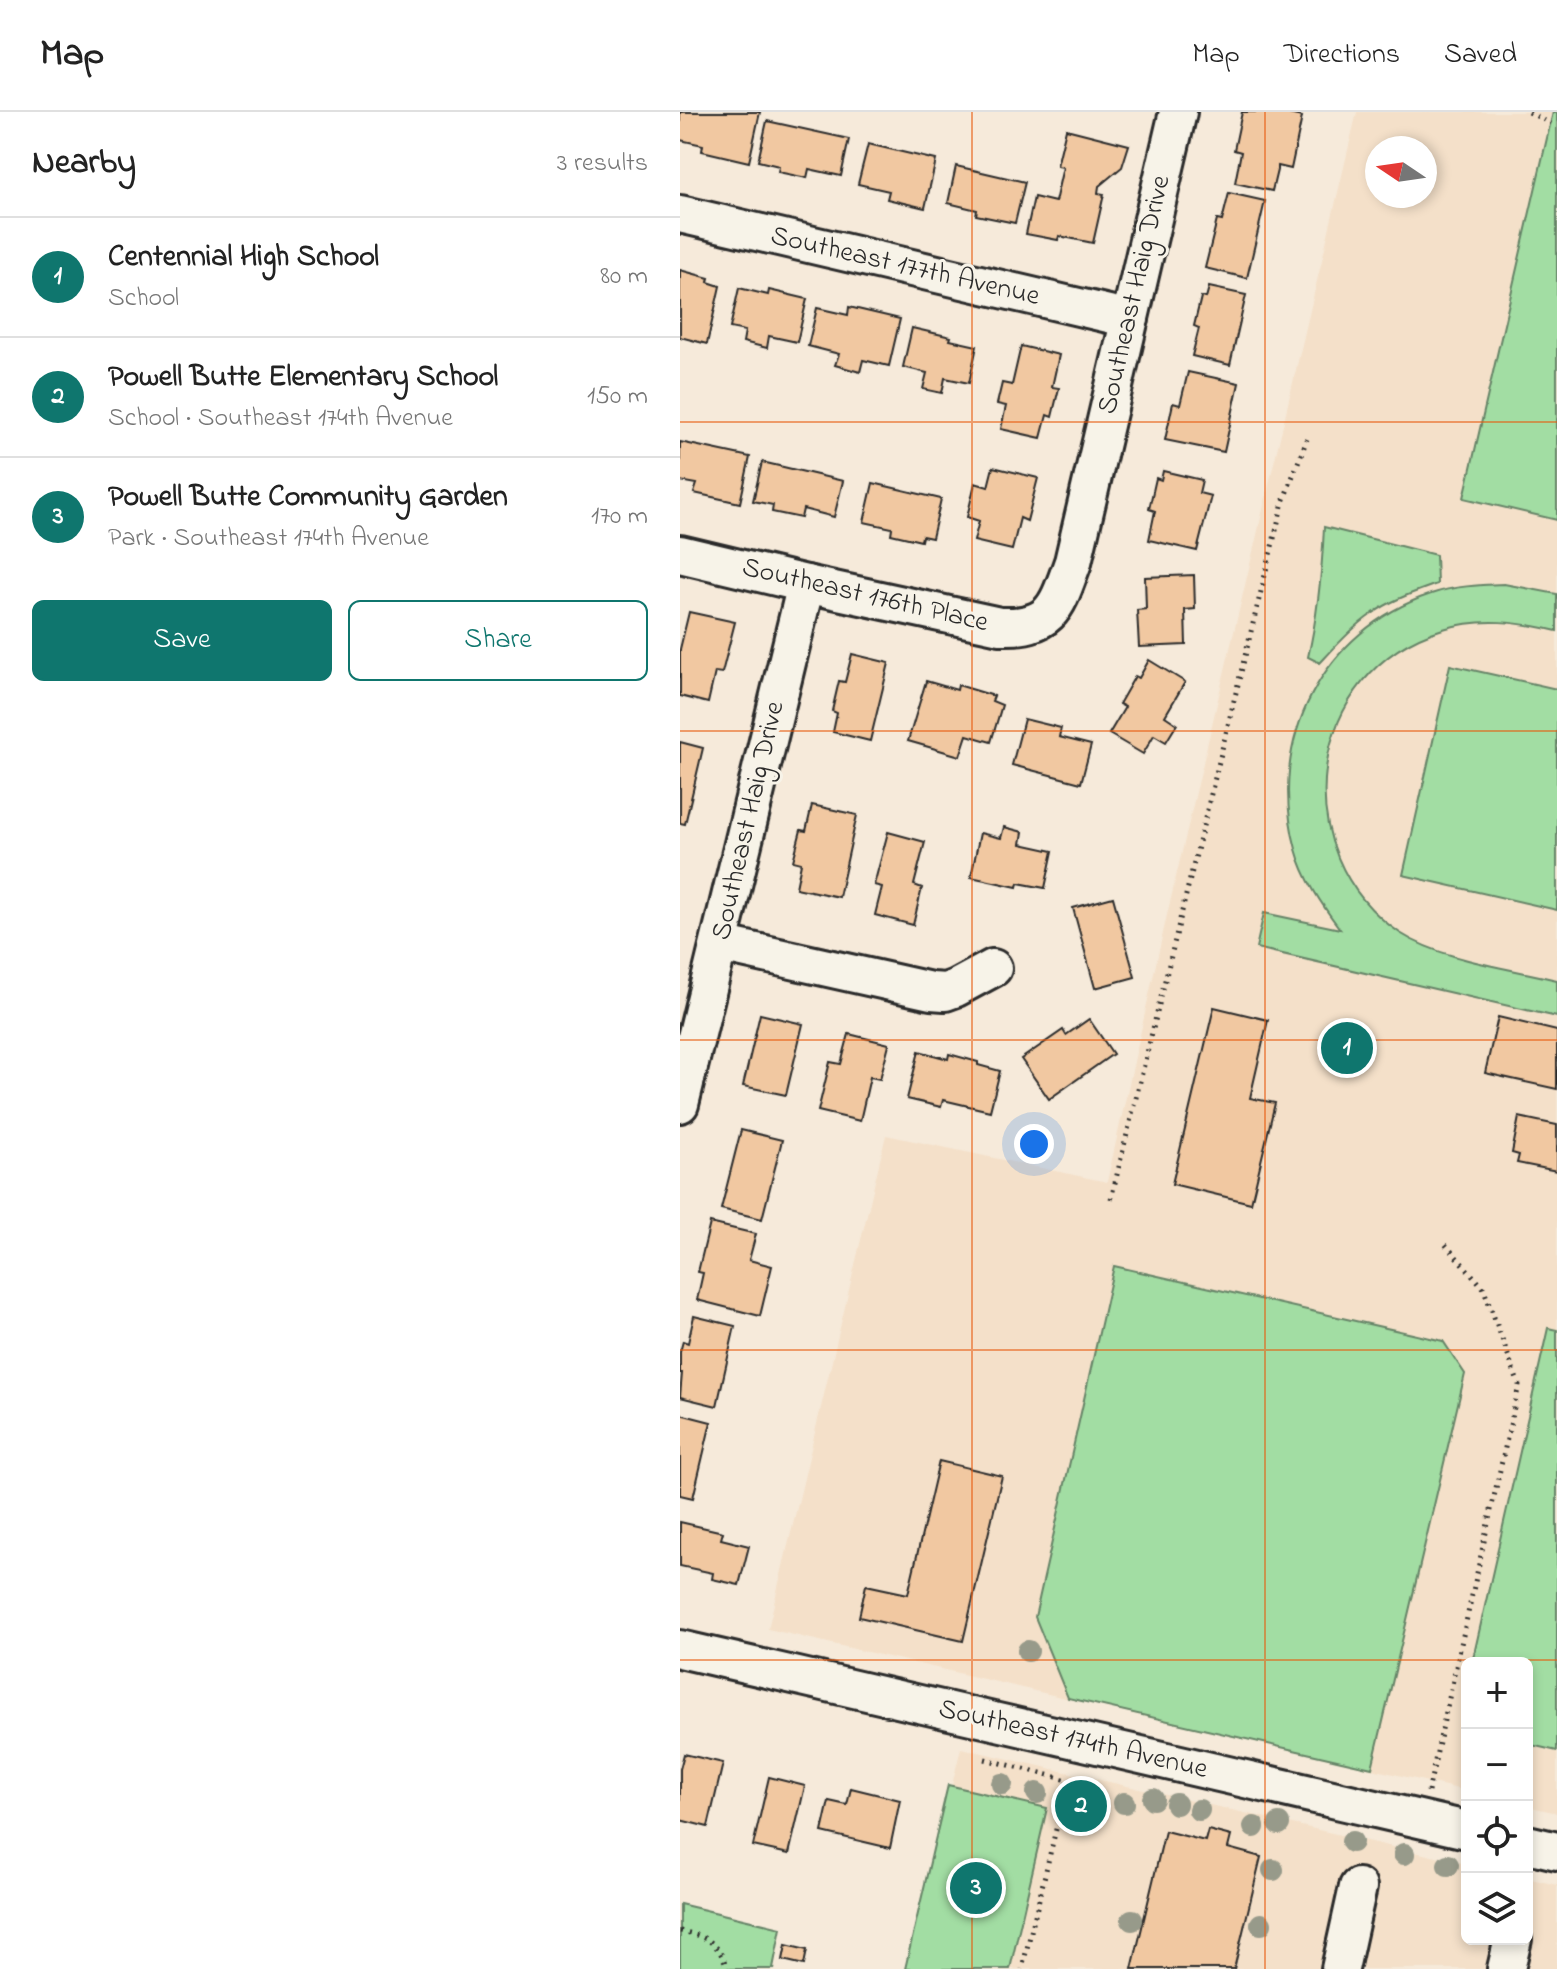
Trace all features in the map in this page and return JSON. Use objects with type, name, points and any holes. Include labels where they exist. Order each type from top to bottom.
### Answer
[{"type":"street","name":"Southeast Haig Drive","points":[[1049,614],[1063,591],[1073,562],[1178,112]]},
{"type":"street","name":"Southeast 177th Avenue","points":[[680,214],[1130,319]]},
{"type":"street","name":"Southeast 176th Place","points":[[680,554],[1000,626],[1026,625],[1038,622],[1049,614]]},
{"type":"street","name":"Southeast Haig Drive","points":[[680,1103],[806,584]]},
{"type":"street","points":[[720,944],[945,992],[993,968]]},
{"type":"street","name":"Southeast 174th Avenue","points":[[680,1649],[1461,1829]]},
{"type":"street","points":[[1533,1845],[1557,1851]]},
{"type":"street","points":[[1346,1968],[1358,1887]]},
{"type":"street","points":[[1506,1969],[1512,1945]]},
{"type":"path","points":[[1529,112],[1551,124]]},
{"type":"path","points":[[1111,1199],[1283,502],[1307,439]]},
{"type":"path","points":[[1422,1820],[1519,1385],[1483,1287],[1445,1244]]},
{"type":"path","points":[[985,1759],[1068,1780],[1022,1969]]},
{"type":"path","points":[[680,1931],[703,1936],[718,1948],[727,1969]]},
{"type":"shaded area","points":[[1357,112],[1557,112],[1557,1813],[1533,1807],[1533,1657],[1461,1657],[1461,1790],[768,1629],[886,1135],[1107,1182]]},
{"type":"shaded area","points":[[961,1748],[1461,1863],[1461,1945],[1533,1945],[1533,1879],[1557,1885],[1557,1969],[907,1969]]},
{"type":"green space","points":[[1553,112],[1557,113],[1557,520],[1464,498]]},
{"type":"green space","points":[[1324,527],[1436,555],[1437,584],[1379,609],[1351,631],[1320,663],[1308,657],[1319,592]]},
{"type":"green space","points":[[1504,584],[1557,594],[1557,631],[1514,623],[1472,623],[1443,629],[1397,651],[1362,683],[1338,722],[1326,767],[1326,813],[1338,858],[1363,899],[1400,933],[1455,957],[1557,980],[1557,1017],[1256,948],[1264,913],[1340,929],[1304,871],[1296,849],[1289,809],[1289,769],[1297,730],[1312,694],[1333,662],[1360,634],[1393,611],[1440,591]]},
{"type":"green space","points":[[1450,665],[1557,689],[1557,910],[1403,875]]},
{"type":"green space","points":[[1114,1266],[1443,1341],[1465,1374],[1372,1768],[1068,1698],[1035,1617]]},
{"type":"green space","points":[[1548,1328],[1557,1330],[1557,1751],[1533,1745],[1533,1657],[1473,1657]]},
{"type":"green space","points":[[948,1785],[1047,1808],[1010,1969],[905,1969]]},
{"type":"green space","points":[[680,1904],[781,1928],[775,1969],[680,1969]]},
{"type":"building","points":[[680,112],[760,112],[749,162],[702,151],[703,145],[680,140]]},
{"type":"building","points":[[1242,112],[1290,112],[1302,117],[1291,169],[1278,166],[1272,191],[1235,183],[1241,152],[1234,150]]},
{"type":"building","points":[[767,121],[849,139],[841,176],[809,169],[807,178],[778,172],[779,166],[758,161]]},
{"type":"building","points":[[1066,129],[1129,145],[1122,167],[1099,186],[1098,193],[1104,194],[1093,243],[1059,236],[1058,240],[1026,234],[1034,197],[1055,202],[1063,167],[1057,166]]},
{"type":"building","points":[[868,144],[936,160],[925,208],[887,199],[889,191],[858,184]]},
{"type":"building","points":[[956,166],[1025,182],[1015,223],[976,215],[977,210],[948,203]]},
{"type":"building","points":[[1229,193],[1265,201],[1247,278],[1205,268],[1217,220],[1222,221]]},
{"type":"building","points":[[680,270],[709,278],[708,282],[720,286],[707,344],[680,337]]},
{"type":"building","points":[[1209,287],[1246,295],[1230,365],[1192,356],[1199,328],[1194,326],[1201,297],[1206,298]]},
{"type":"building","points":[[739,288],[768,295],[769,290],[807,299],[797,342],[769,336],[767,348],[743,342],[745,331],[730,328]]},
{"type":"building","points":[[849,307],[900,319],[889,366],[863,360],[860,372],[835,365],[839,354],[808,346],[817,308],[848,315]]},
{"type":"building","points":[[912,328],[977,346],[969,383],[945,378],[942,393],[923,389],[927,373],[903,367]]},
{"type":"building","points":[[1021,346],[1059,355],[1052,387],[1059,388],[1052,417],[1047,415],[1041,438],[1001,429],[1006,406],[997,404],[1002,383],[1012,385]]},
{"type":"building","points":[[1188,372],[1239,383],[1224,452],[1165,440],[1173,403],[1180,405]]},
{"type":"building","points":[[680,442],[750,457],[740,503],[694,493],[697,484],[680,481]]},
{"type":"building","points":[[762,462],[843,481],[834,517],[803,509],[801,518],[772,512],[773,505],[753,501]]},
{"type":"building","points":[[993,467],[1038,478],[1027,521],[1020,518],[1012,550],[974,541],[979,521],[967,517],[975,483],[988,487]]},
{"type":"building","points":[[1163,471],[1202,480],[1199,493],[1211,496],[1197,551],[1149,540],[1155,511],[1149,509],[1156,478],[1161,480]]},
{"type":"building","points":[[873,483],[941,499],[932,538],[922,536],[921,541],[891,534],[892,528],[864,522]]},
{"type":"building","points":[[1194,575],[1195,609],[1185,610],[1186,645],[1139,647],[1137,610],[1146,609],[1145,577]]},
{"type":"building","points":[[689,612],[735,622],[722,673],[715,672],[708,703],[680,696],[680,649]]},
{"type":"building","points":[[852,654],[889,663],[870,741],[833,732],[837,713],[832,711],[839,681],[845,682]]},
{"type":"building","points":[[1149,660],[1185,682],[1165,716],[1177,724],[1166,742],[1154,735],[1143,754],[1109,734],[1125,707],[1119,704],[1135,676],[1139,678]]},
{"type":"building","points":[[926,681],[957,690],[958,685],[994,696],[992,701],[1002,705],[991,742],[967,735],[960,756],[908,741]]},
{"type":"building","points":[[1024,719],[1061,728],[1059,737],[1091,745],[1081,783],[1012,765]]},
{"type":"building","points":[[680,742],[703,748],[685,824],[680,823]]},
{"type":"building","points":[[812,805],[857,815],[839,897],[796,888],[801,863],[793,861],[801,830],[806,831]]},
{"type":"building","points":[[1004,827],[1023,832],[1021,844],[1053,851],[1045,888],[1018,883],[1017,887],[971,877],[980,833],[1001,838]]},
{"type":"building","points":[[888,832],[925,842],[914,885],[922,888],[913,925],[875,915],[882,887],[874,885]]},
{"type":"building","points":[[1113,897],[1135,977],[1095,988],[1073,908]]},
{"type":"building","points":[[1214,1007],[1268,1020],[1250,1098],[1275,1103],[1251,1203],[1172,1184]]},
{"type":"building","points":[[760,1014],[803,1024],[786,1095],[743,1086]]},
{"type":"building","points":[[1498,1017],[1557,1031],[1557,1089],[1485,1073]]},
{"type":"building","points":[[1089,1019],[1113,1054],[1049,1099],[1021,1059],[1063,1030],[1066,1035]]},
{"type":"building","points":[[849,1034],[889,1044],[880,1079],[870,1077],[860,1121],[818,1111],[830,1062],[841,1064]]},
{"type":"building","points":[[919,1051],[948,1059],[949,1054],[1000,1071],[990,1111],[943,1100],[941,1107],[907,1099]]},
{"type":"building","points":[[1519,1117],[1557,1125],[1557,1171],[1517,1163],[1519,1155],[1512,1153]]},
{"type":"building","points":[[741,1130],[782,1140],[762,1219],[721,1209]]},
{"type":"building","points":[[710,1223],[756,1234],[749,1260],[772,1266],[760,1316],[697,1300],[703,1273],[698,1272]]},
{"type":"building","points":[[694,1316],[735,1326],[717,1406],[680,1397],[680,1352],[683,1341],[688,1343]]},
{"type":"building","points":[[680,1414],[711,1422],[693,1498],[680,1495]]},
{"type":"building","points":[[939,1461],[1002,1476],[963,1641],[859,1617],[866,1585],[908,1594]]},
{"type":"building","points":[[680,1522],[723,1532],[721,1539],[749,1546],[739,1585],[712,1579],[713,1573],[680,1566]]},
{"type":"building","points":[[684,1754],[723,1763],[708,1827],[680,1820],[680,1769]]},
{"type":"building","points":[[769,1777],[805,1786],[789,1854],[753,1846]]},
{"type":"building","points":[[851,1788],[900,1800],[890,1848],[822,1832],[829,1801],[847,1805]]},
{"type":"building","points":[[1208,1830],[1231,1836],[1228,1848],[1261,1857],[1234,1969],[1132,1969],[1165,1831],[1205,1841]]},
{"type":"building","points":[[786,1945],[807,1950],[804,1965],[783,1960]]},
{"type":"place","name":"Centennial High School","points":[[1347,1048]]},
{"type":"place","name":"Powell Butte Elementary School","points":[[1081,1806]]},
{"type":"place","name":"Powell Butte Community Garden","points":[[976,1888]]}]
